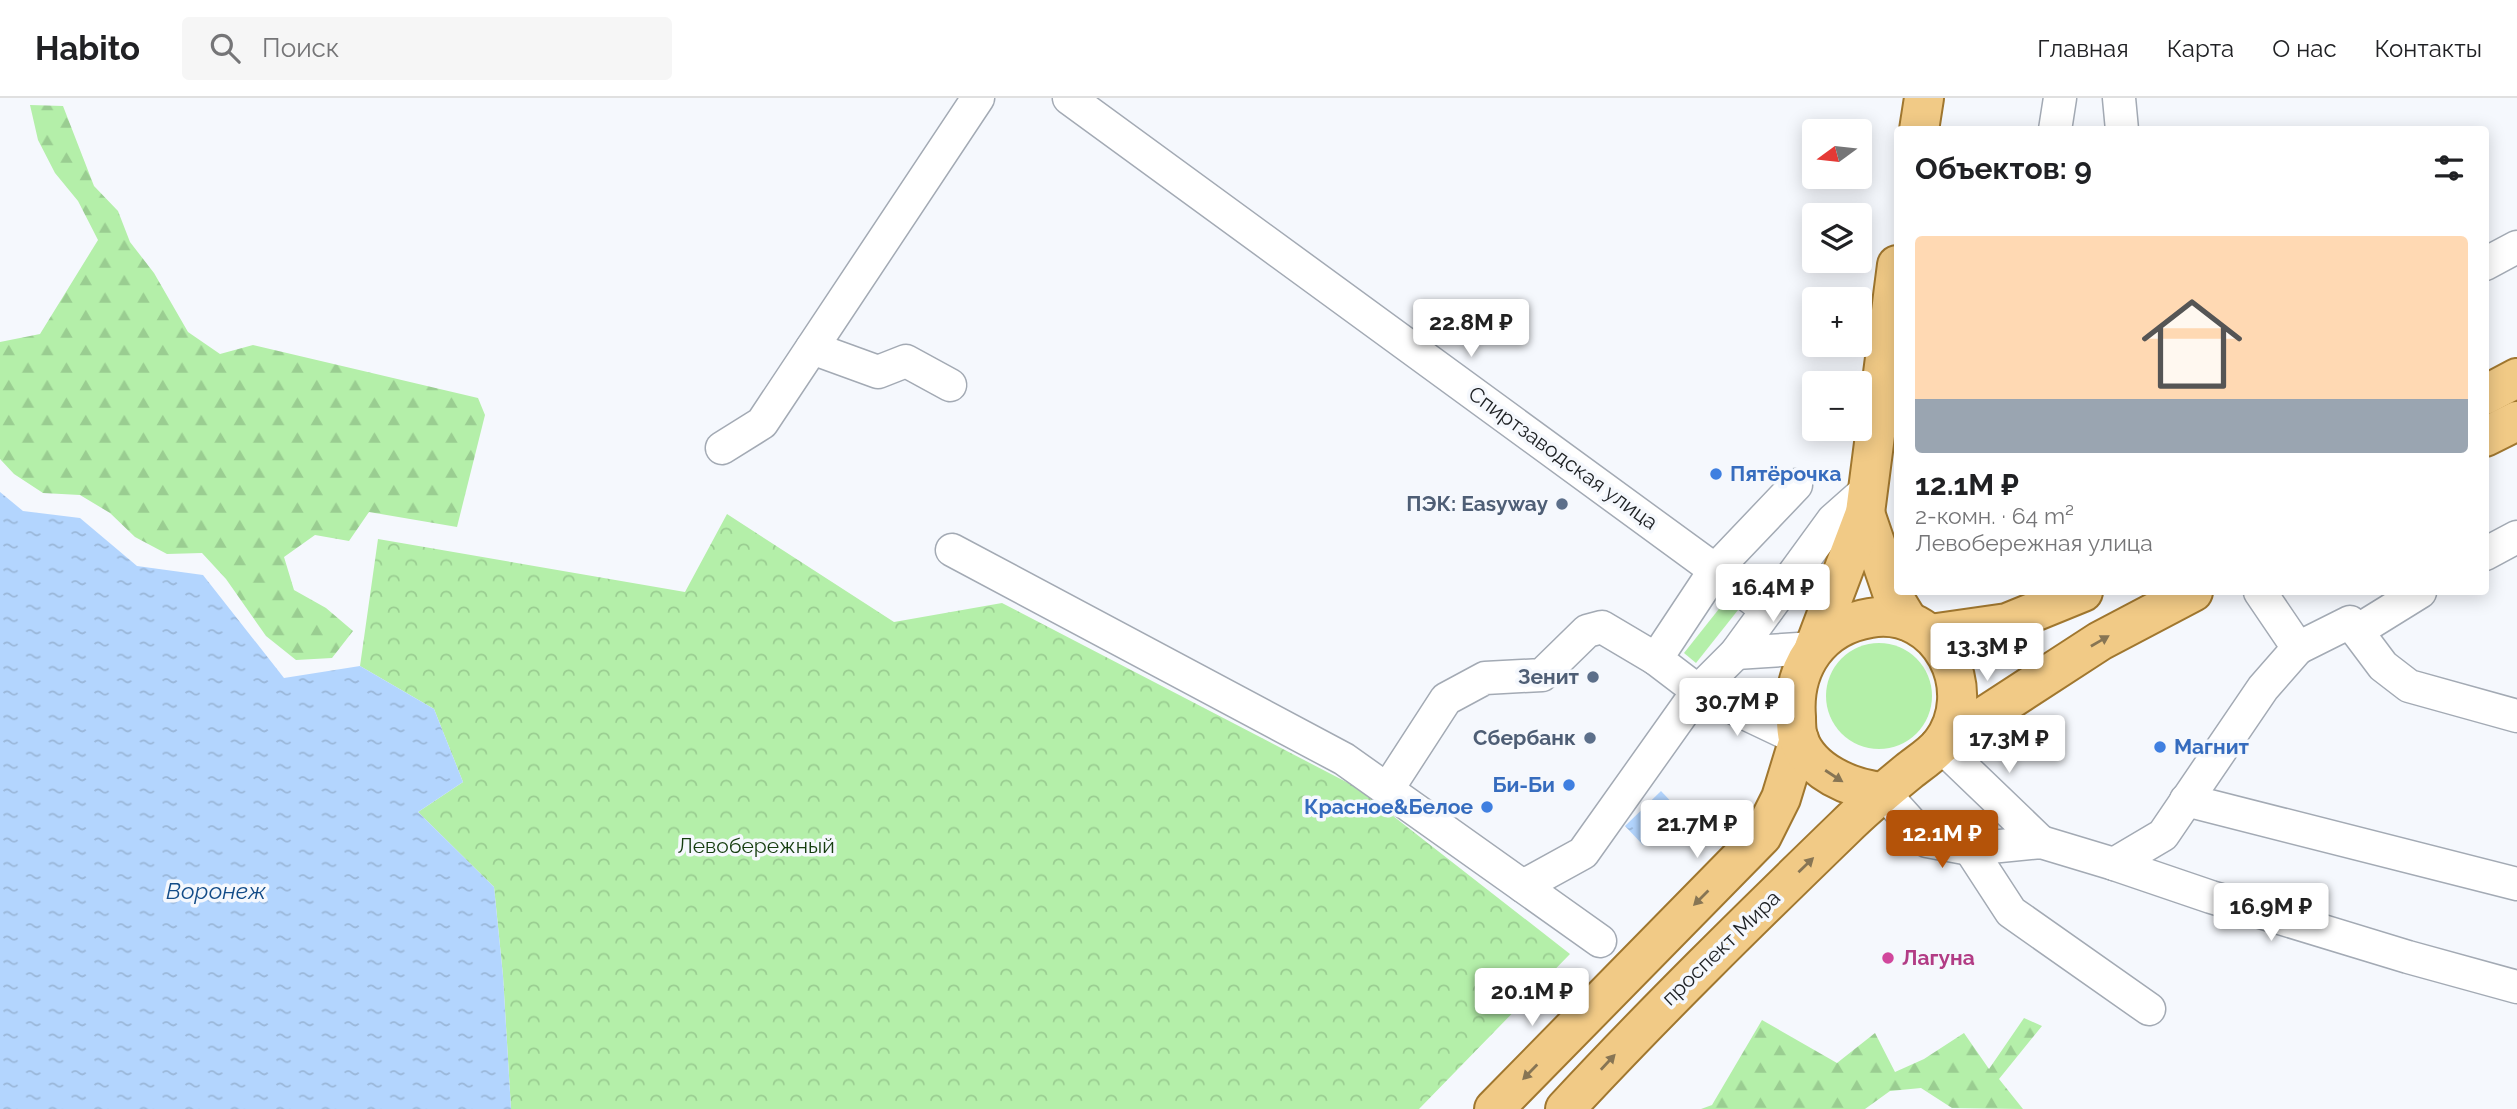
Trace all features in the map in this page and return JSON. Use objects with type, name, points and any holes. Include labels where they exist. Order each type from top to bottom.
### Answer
[{"type":"main road","points":[[1920,126],[1924,98]]},
{"type":"main road","points":[[1494,1109],[1762,836],[1781,798],[1798,739],[1796,692],[1867,501],[1894,289]]},
{"type":"main road","points":[[2489,393],[2517,378]]},
{"type":"main road","points":[[2489,436],[2517,421]]},
{"type":"main road","points":[[1867,501],[1890,588],[1894,593]]},
{"type":"main road","points":[[1895,595],[1919,627],[1947,652],[1956,674],[1958,687],[1955,711],[1940,745]]},
{"type":"main road","points":[[1814,648],[1836,630],[1858,621],[1883,617],[1919,627],[2007,623],[2076,595]]},
{"type":"main road","points":[[1798,739],[1811,757],[1836,779],[1867,791],[1883,792],[1940,745],[2100,641],[2187,595]]},
{"type":"main road","name":"проспект Мира","points":[[1565,1109],[1652,1016],[1883,792]]},
{"type":"street","points":[[722,448],[762,422],[978,98]]},
{"type":"street","name":"Спиртзаводская улица","points":[[1069,98],[1767,610]]},
{"type":"street","points":[[2056,126],[2060,98]]},
{"type":"street","points":[[2119,98],[2122,126]]},
{"type":"street","points":[[2489,262],[2517,247]]},
{"type":"street","points":[[812,348],[878,372],[906,361],[950,385]]},
{"type":"street","points":[[1656,659],[1715,570],[1796,485]]},
{"type":"street","points":[[1523,886],[1583,853],[1698,691],[1736,653],[1833,520],[1867,501]]},
{"type":"street","points":[[2489,552],[2517,537]]},
{"type":"street","points":[[952,550],[1344,759],[1600,941]]},
{"type":"street","points":[[2262,595],[2298,649]]},
{"type":"street","points":[[2357,631],[2415,595]]},
{"type":"street","points":[[2114,864],[2163,835],[2263,688],[2298,649],[2350,622],[2383,666],[2409,686],[2517,716]]},
{"type":"street","points":[[1387,790],[1446,699],[1485,678],[1542,675],[1587,631],[1602,627],[1656,659],[1698,691],[1798,739]]},
{"type":"street","points":[[1736,653],[1814,648]]},
{"type":"street","points":[[1940,745],[2041,842]]},
{"type":"street","points":[[1883,792],[1927,841],[1970,849],[2041,842],[2211,898],[2517,987]]},
{"type":"street","points":[[2186,800],[2517,884]]},
{"type":"street","points":[[1970,849],[2011,912],[2149,1009]]},
{"type":"green space","points":[[30,105],[63,106],[94,186],[118,211],[130,242],[154,273],[188,332],[220,354],[253,345],[478,398],[485,415],[457,527],[369,512],[349,541],[315,535],[284,557],[294,590],[326,608],[353,631],[332,658],[296,660],[266,636],[226,579],[202,553],[167,554],[135,537],[110,513],[80,495],[43,493],[14,474],[0,459],[0,342],[40,334],[98,240],[78,201],[55,173],[38,140]]},
{"type":"green space","name":"Левобережный","points":[[727,514],[894,622],[1002,603],[1356,787],[1570,954],[1419,1109],[511,1109],[503,976],[494,887],[418,812],[463,782],[434,709],[360,666],[378,539],[685,592]]},
{"type":"green space","points":[[1730,595],[1742,605],[1696,663],[1684,653]]},
{"type":"green space","points":[[1879,643],[1899,647],[1917,658],[1928,676],[1932,696],[1928,716],[1917,734],[1899,745],[1879,749],[1859,745],[1841,734],[1830,716],[1826,696],[1830,676],[1841,658],[1859,647]]},
{"type":"green space","points":[[2024,1018],[2042,1026],[1999,1079],[2023,1109],[1952,1108],[1921,1088],[1890,1091],[1865,1109],[1701,1109],[1712,1105],[1762,1020],[1837,1063],[1875,1033],[1895,1072],[1924,1059],[1964,1033],[1989,1069]]},
{"type":"water","name":"Воронеж","points":[[0,492],[23,511],[80,518],[137,566],[203,575],[284,678],[360,666],[434,709],[463,782],[418,812],[494,887],[503,976],[511,1109],[0,1109]]},
{"type":"water","points":[[1661,791],[1679,810],[1643,845],[1625,826]]},
{"type":"place","name":"Пятёрочка","points":[[1716,474]]},
{"type":"place","name":"ПЭК: Easyway","points":[[1562,504]]},
{"type":"place","name":"Зенит","points":[[1593,677]]},
{"type":"place","name":"Сбербанк","points":[[1590,738]]},
{"type":"place","name":"Магнит","points":[[2160,747]]},
{"type":"place","name":"Би-Би","points":[[1569,785]]},
{"type":"place","name":"Красное&Белое","points":[[1487,807]]},
{"type":"place","name":"Лагуна","points":[[1888,958]]}]
